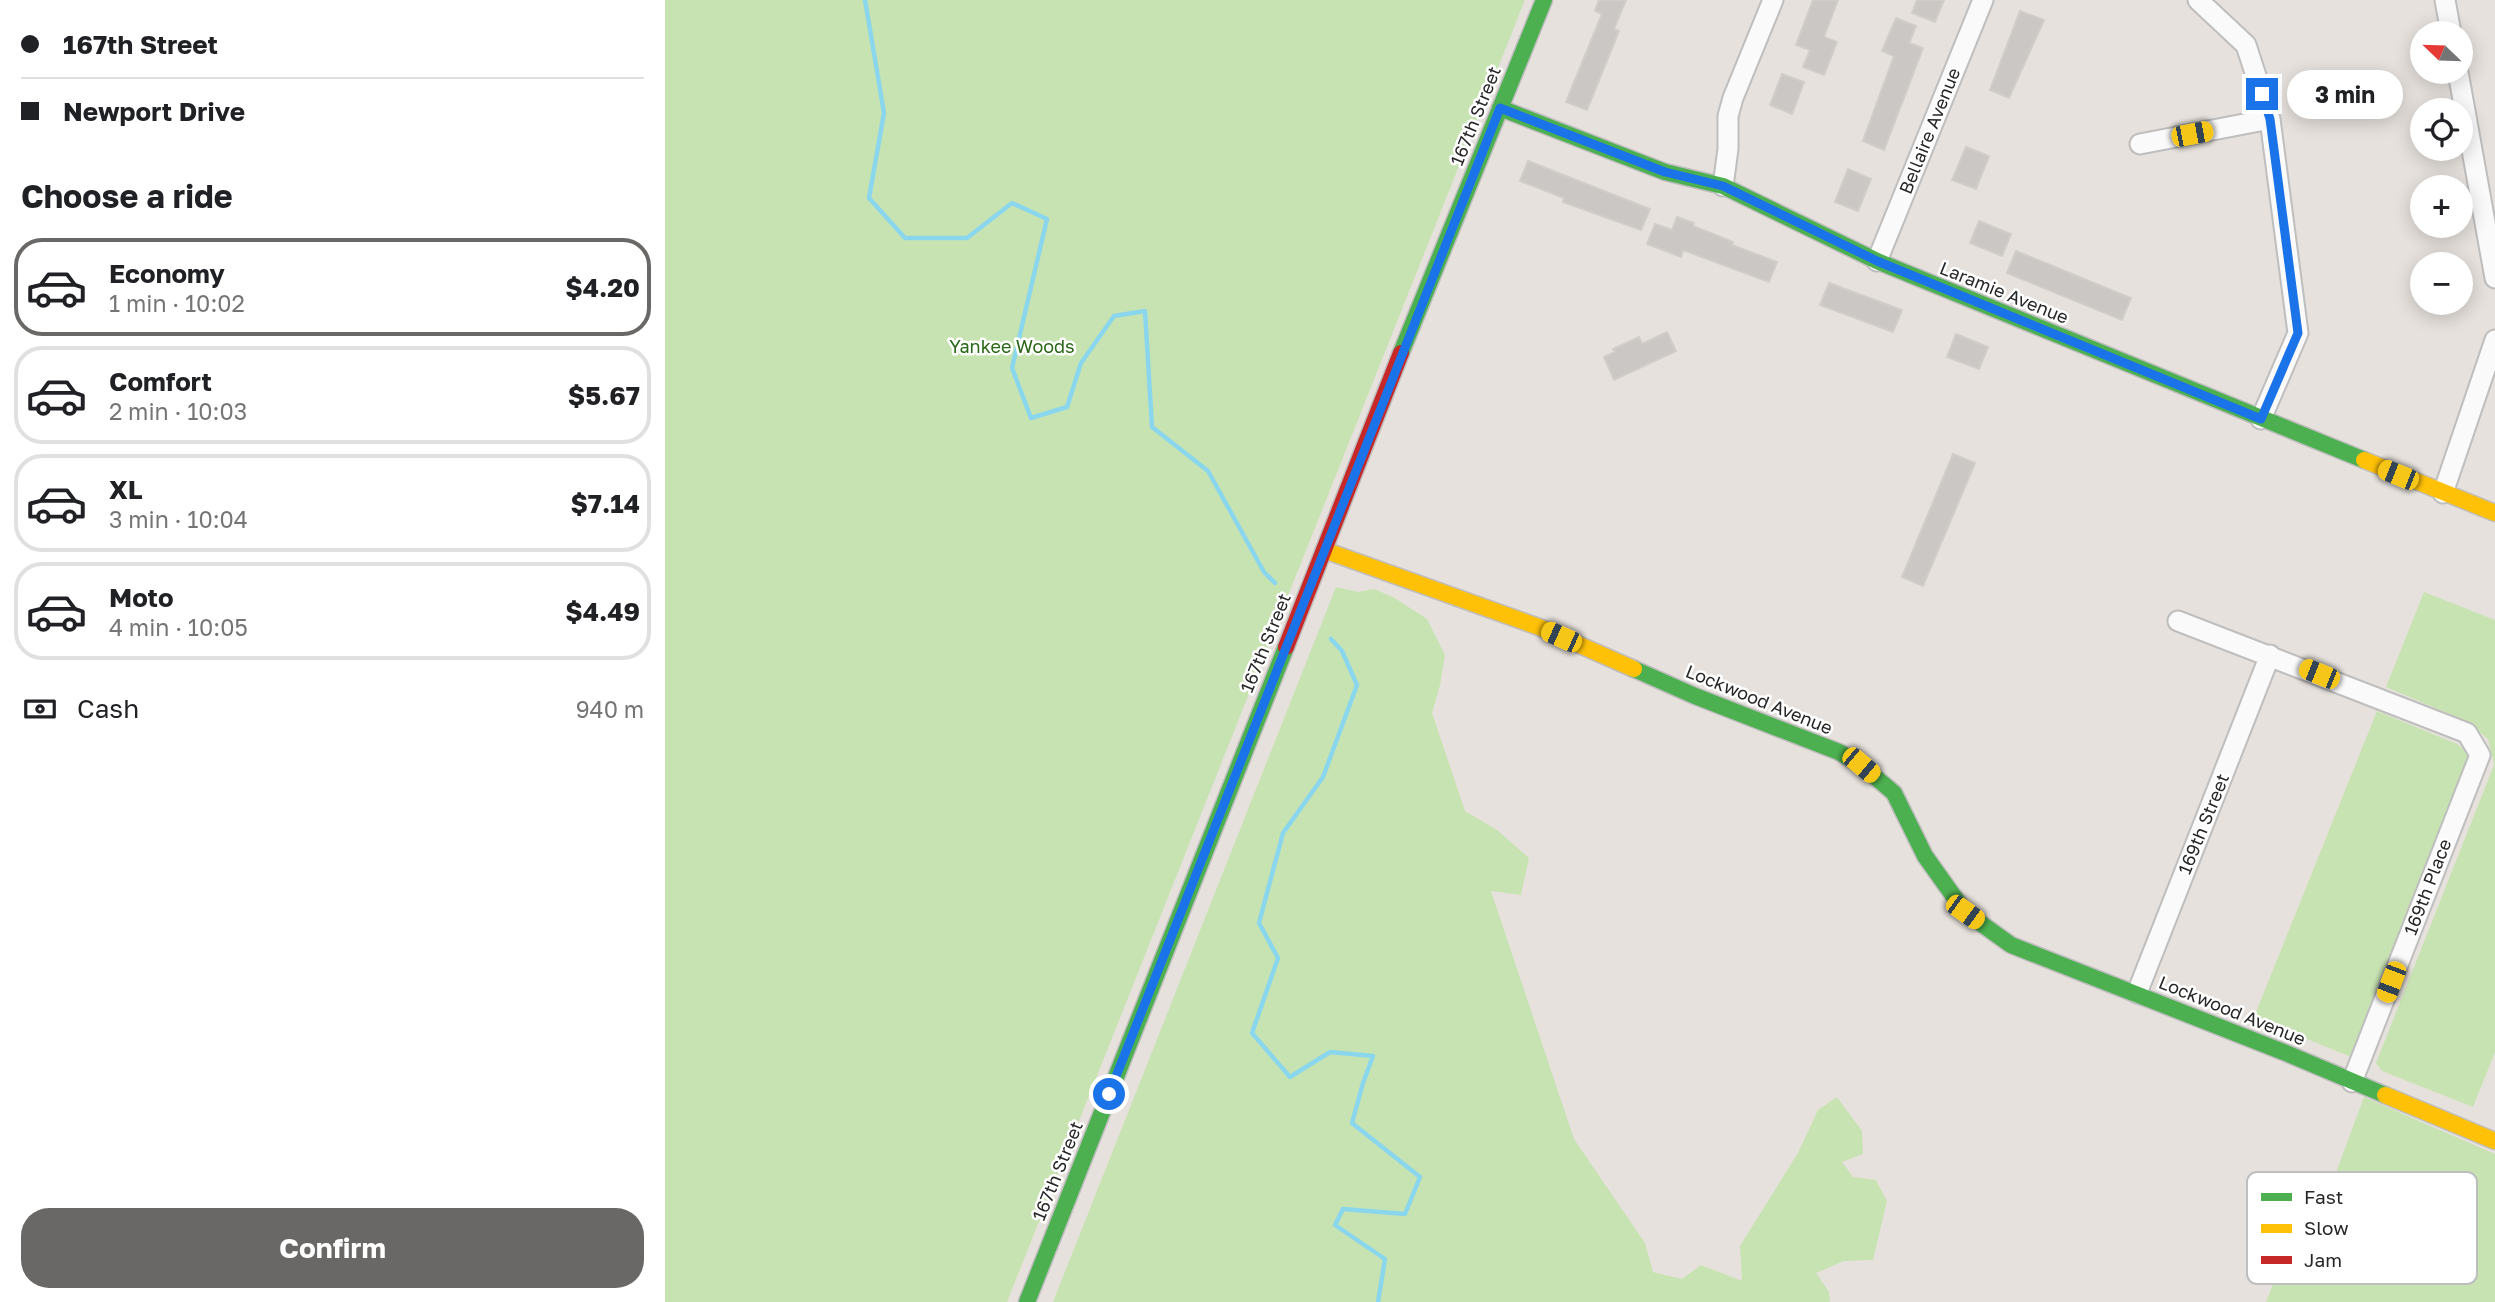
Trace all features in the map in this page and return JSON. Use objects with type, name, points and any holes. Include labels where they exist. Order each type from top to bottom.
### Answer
[{"type":"street","name":"167th Street","points":[[1027,1302],[1544,0]]},
{"type":"street","points":[[1723,186],[1728,149],[1728,116],[1773,0]]},
{"type":"street","name":"Bellaire Avenue","points":[[1877,261],[1983,0]]},
{"type":"street","points":[[2198,0],[2246,45],[2270,119],[2298,333],[2261,419]]},
{"type":"street","points":[[2445,0],[2449,21]]},
{"type":"street","points":[[2460,84],[2495,278]]},
{"type":"street","name":"Laramie Avenue","points":[[1500,108],[1665,172],[1723,186],[1877,261],[2495,513]]},
{"type":"street","points":[[2140,145],[2270,119]]},
{"type":"street","points":[[2443,494],[2495,340]]},
{"type":"street","name":"Lockwood Avenue","points":[[1324,550],[1539,627],[1695,696],[1839,752],[1861,765],[1894,793],[1925,856],[1965,912],[2011,945],[2137,993],[2495,1141]]},
{"type":"street","points":[[2178,621],[2270,655]]},
{"type":"street","name":"169th Street","points":[[2137,993],[2270,655]]},
{"type":"street","name":"169th Place","points":[[2270,655],[2467,733],[2480,755],[2352,1082]]},
{"type":"green space","name":"Yankee Woods","points":[[665,0],[1525,0],[1007,1302],[665,1302]]},
{"type":"green space","points":[[1336,587],[1358,592],[1374,589],[1393,597],[1427,619],[1445,655],[1432,713],[1465,811],[1497,830],[1529,858],[1521,895],[1491,891],[1574,1139],[1645,1243],[1653,1272],[1682,1279],[1701,1265],[1742,1281],[1740,1246],[1798,1153],[1818,1110],[1837,1097],[1862,1131],[1863,1154],[1842,1162],[1853,1177],[1876,1180],[1887,1201],[1873,1260],[1844,1261],[1816,1273],[1829,1292],[1830,1302],[1053,1302]]},
{"type":"green space","points":[[2424,592],[2495,620],[2495,1052],[2473,1107],[2382,1071],[2376,1063],[2494,765],[2488,739],[2468,722],[2386,687]]},
{"type":"green space","points":[[2377,711],[2457,744],[2465,750],[2469,762],[2351,1057],[2254,1017]]},
{"type":"green space","points":[[2364,1097],[2495,1154],[2495,1302],[2266,1302],[2273,1284],[2477,1284],[2477,1172],[2336,1172]]},
{"type":"building","points":[[1599,0],[1626,0],[1614,29],[1619,31],[1587,110],[1566,102],[1602,14],[1595,11]]},
{"type":"building","points":[[1813,0],[1838,0],[1824,37],[1837,42],[1824,75],[1803,67],[1810,50],[1796,45]]},
{"type":"building","points":[[1917,0],[1944,0],[1935,22],[1912,13]]},
{"type":"building","points":[[2020,11],[2044,20],[2009,98],[1990,90]]},
{"type":"building","points":[[1896,18],[1916,26],[1909,43],[1923,48],[1884,150],[1863,141],[1894,56],[1882,51]]},
{"type":"building","points":[[1782,74],[1804,82],[1792,114],[1770,105]]},
{"type":"building","points":[[1966,147],[1989,156],[1976,189],[1952,180]]},
{"type":"building","points":[[1528,161],[1650,209],[1641,230],[1563,202],[1564,198],[1520,181]]},
{"type":"building","points":[[1848,169],[1871,179],[1858,211],[1835,202]]},
{"type":"building","points":[[1677,217],[1733,242],[1732,245],[1777,262],[1769,282],[1683,250],[1681,257],[1647,244],[1655,224],[1672,230]]},
{"type":"building","points":[[1979,221],[2011,234],[2002,256],[1970,243]]},
{"type":"building","points":[[2016,251],[2131,298],[2122,320],[2007,273]]},
{"type":"building","points":[[1829,283],[1902,310],[1893,332],[1820,305]]},
{"type":"building","points":[[1667,332],[1676,351],[1614,380],[1604,357],[1615,352],[1613,349],[1639,337],[1642,344]]},
{"type":"building","points":[[1956,334],[1988,347],[1979,369],[1947,357]]},
{"type":"building","points":[[1953,454],[1975,463],[1923,586],[1902,577]]},
{"type":"waterway","points":[[865,0],[884,113],[869,198],[905,238],[967,238],[1012,203],[1047,219],[1012,368],[1031,418],[1067,407],[1081,363],[1114,316],[1145,311],[1152,427],[1208,471],[1264,572],[1275,583]]},
{"type":"waterway","points":[[1331,639],[1342,651],[1357,685],[1323,777],[1283,833],[1259,923],[1278,958],[1252,1033],[1290,1077],[1330,1052],[1373,1056],[1352,1123],[1420,1177],[1405,1214],[1343,1209],[1335,1225],[1385,1259],[1378,1302]]},
{"type":"traffic: fast","points":[[1401,353],[1544,0]]},
{"type":"traffic: fast","points":[[1500,108],[1665,172],[1723,186],[1877,261],[2364,460]]},
{"type":"traffic: fast","points":[[1027,1302],[1286,647]]},
{"type":"traffic: fast","points":[[1634,669],[1695,696],[1839,752],[1861,765],[1894,793],[1925,856],[1965,912],[2011,945],[2286,1053],[2385,1095]]},
{"type":"traffic: slow","points":[[2364,460],[2495,513]]},
{"type":"traffic: slow","points":[[1324,550],[1539,627],[1634,669]]},
{"type":"traffic: slow","points":[[2385,1095],[2495,1141]]},
{"type":"traffic: jam","points":[[1286,647],[1401,353]]},
{"type":"route","points":[[1109,1094],[1500,108],[1665,172],[1723,186],[1877,261],[2261,419],[2298,333],[2270,119],[2262,94]]}]
